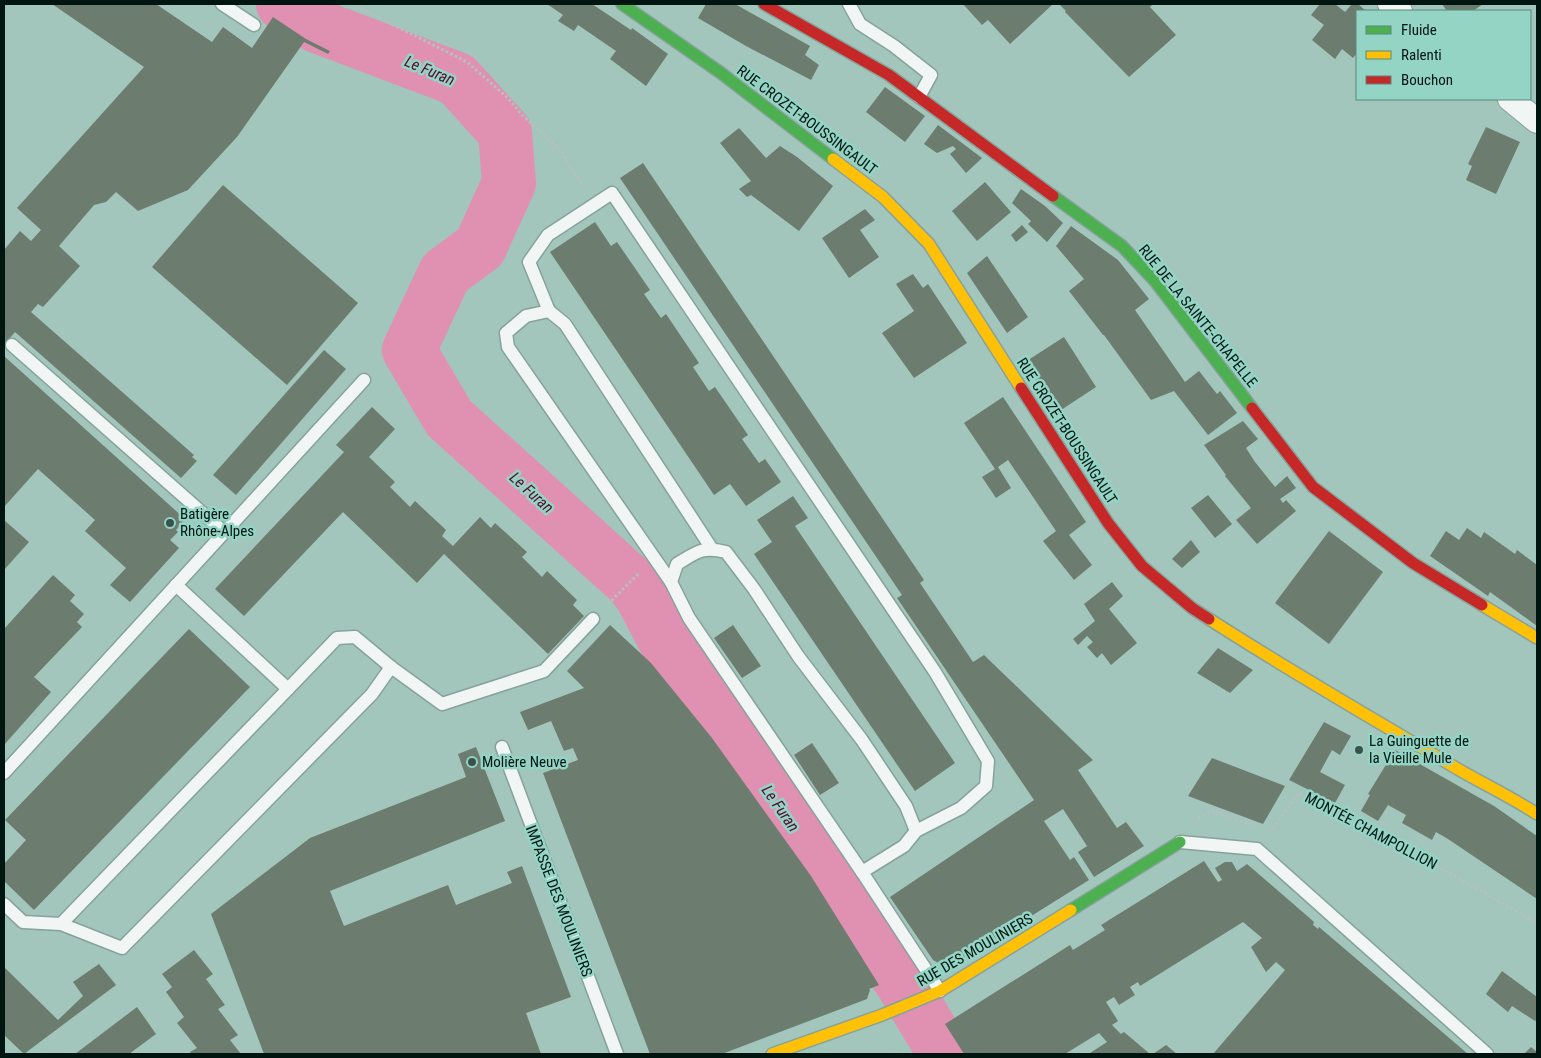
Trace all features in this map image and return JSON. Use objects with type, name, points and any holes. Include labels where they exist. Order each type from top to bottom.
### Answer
[{"type":"street","name":"RUE CROZET-BOUSSINGAULT","points":[[622,4],[721,73],[884,197],[929,244],[1108,523],[1142,566],[1192,608],[1278,663],[1537,814]]},
{"type":"street","name":"RUE DE LA SAINTE-CHAPELLE","points":[[764,4],[889,75],[1122,246],[1155,282],[1313,487],[1413,563],[1537,638]]},
{"type":"street","points":[[1511,100],[1537,121]]},
{"type":"street","name":"RUE DES MOULINIERS","points":[[772,1054],[892,1011],[940,991],[1180,842]]},
{"type":"lane","points":[[222,4],[254,25]]},
{"type":"lane","points":[[849,4],[860,24],[894,46],[931,75],[919,97]]},
{"type":"lane","points":[[712,549],[566,324],[549,311],[529,262],[548,235],[612,193],[934,672],[988,761],[986,786],[961,808],[916,831],[904,846],[862,872]]},
{"type":"lane","points":[[549,311],[526,316],[506,333],[508,347],[671,582],[689,618],[862,872],[940,991]]},
{"type":"lane","points":[[12,345],[224,532]]},
{"type":"lane","points":[[4,773],[364,380]]},
{"type":"lane","points":[[671,582],[677,564],[698,551],[712,549],[726,552],[754,589],[798,656],[862,740],[906,806],[916,831]]},
{"type":"lane","points":[[176,584],[288,689]]},
{"type":"lane","points":[[61,924],[337,638],[355,637],[391,668],[442,704],[544,671],[594,619]]},
{"type":"lane","points":[[4,904],[23,922],[61,924],[122,948],[372,694],[391,668]]},
{"type":"lane","name":"IMPASSE DES MOULINIERS","points":[[502,747],[617,1054]]},
{"type":"lane","points":[[1180,842],[1257,849],[1487,1054]]},
{"type":"path","points":[[352,4],[467,62],[508,98],[523,116],[562,151],[596,204]]},
{"type":"path","points":[[609,602],[639,573]]},
{"type":"path","name":"MONTÉE CHAMPOLLION","points":[[1263,829],[1272,832],[1298,793],[1313,804],[1359,824],[1435,864],[1537,923]]},
{"type":"path","points":[[1214,811],[1255,826]]},
{"type":"building","points":[[52,4],[156,4],[212,42],[223,27],[252,48],[273,17],[306,39],[330,51],[328,54],[304,42],[237,137],[188,190],[138,211],[116,192],[106,202],[94,205],[59,246],[80,266],[43,307],[38,304],[31,312],[194,455],[192,457],[197,461],[181,478],[15,332],[4,345],[4,250],[20,231],[31,241],[41,230],[17,208],[144,67]]},
{"type":"building","points":[[547,4],[592,4],[631,30],[632,28],[668,54],[646,86],[610,59],[616,51],[578,25],[574,31],[558,21],[563,15]]},
{"type":"building","points":[[706,4],[735,4],[810,46],[805,55],[819,65],[811,80],[698,18]]},
{"type":"building","points":[[963,4],[1053,4],[1010,44],[988,20],[982,25]]},
{"type":"building","points":[[1059,4],[1153,4],[1150,7],[1176,35],[1129,77]]},
{"type":"building","points":[[1320,4],[1335,4],[1345,12],[1352,4],[1358,4],[1365,10],[1356,10],[1356,54],[1353,58],[1342,49],[1335,59],[1312,40],[1324,25],[1311,15]]},
{"type":"building","points":[[1442,4],[1483,4],[1474,10],[1446,10]]},
{"type":"building","points":[[885,87],[925,116],[905,142],[866,112]]},
{"type":"building","points":[[938,125],[982,158],[966,173],[950,154],[956,149],[953,146],[937,153],[924,144]]},
{"type":"building","points":[[1486,127],[1520,142],[1496,194],[1466,180],[1472,166],[1468,164]]},
{"type":"building","points":[[739,128],[766,158],[780,146],[833,186],[799,231],[751,195],[747,197],[739,189],[751,181],[720,143]]},
{"type":"building","points":[[643,163],[924,580],[920,583],[973,662],[984,655],[1093,760],[1078,770],[1117,828],[1126,822],[1144,846],[1094,877],[1078,852],[1087,846],[1063,809],[1044,821],[1070,860],[1074,857],[1089,880],[956,963],[942,965],[933,960],[890,897],[1034,800],[897,598],[902,595],[620,178]]},
{"type":"building","points":[[985,182],[1011,212],[977,241],[952,211]]},
{"type":"building","points":[[223,185],[358,303],[287,385],[152,267]]},
{"type":"building","points":[[1021,189],[1045,206],[1063,223],[1047,242],[1028,224],[1031,221],[1012,203]]},
{"type":"building","points":[[865,209],[875,220],[860,230],[879,257],[849,278],[822,238]]},
{"type":"building","points":[[595,222],[611,246],[617,242],[650,290],[644,294],[661,318],[666,314],[699,363],[693,367],[709,391],[715,387],[748,435],[742,439],[759,463],[765,459],[781,482],[746,506],[730,484],[714,495],[550,252]]},
{"type":"building","points":[[1022,225],[1028,232],[1016,242],[1011,235]]},
{"type":"building","points":[[1071,226],[1118,260],[1149,299],[1135,310],[1185,382],[1199,371],[1217,394],[1220,391],[1237,413],[1208,435],[1174,391],[1151,400],[1104,335],[1069,291],[1084,279],[1056,246]]},
{"type":"building","points":[[987,256],[1028,317],[1007,333],[967,273]]},
{"type":"building","points":[[913,274],[923,288],[928,284],[967,343],[914,378],[882,333],[914,311],[896,284]]},
{"type":"building","points":[[1064,337],[1096,387],[1058,412],[1025,362]]},
{"type":"building","points":[[324,350],[346,369],[236,495],[213,475]]},
{"type":"building","points":[[4,356],[185,519],[176,530],[178,532],[170,540],[179,548],[130,602],[110,585],[126,568],[85,531],[95,520],[38,469],[4,507]]},
{"type":"building","points":[[1003,397],[1086,522],[1069,535],[1092,565],[1074,580],[1043,541],[1056,531],[1008,460],[998,467],[1011,488],[996,498],[982,477],[995,469],[964,423]]},
{"type":"building","points":[[372,407],[395,429],[369,457],[395,482],[390,487],[410,507],[415,501],[446,530],[442,536],[453,546],[480,517],[491,528],[495,523],[527,552],[522,557],[542,577],[547,571],[577,600],[573,605],[584,616],[548,654],[444,554],[417,583],[343,512],[244,616],[215,589],[344,452],[336,445]]},
{"type":"building","points":[[1243,421],[1258,439],[1246,448],[1255,462],[1275,487],[1287,476],[1296,488],[1280,499],[1283,503],[1286,500],[1296,511],[1257,544],[1236,520],[1251,508],[1225,476],[1204,445]]},
{"type":"building","points":[[1208,495],[1232,524],[1215,538],[1191,508]]},
{"type":"building","points":[[793,496],[808,518],[795,526],[955,763],[915,791],[754,554],[772,542],[757,520]]},
{"type":"building","points":[[4,520],[29,542],[4,570]]},
{"type":"building","points":[[1467,528],[1481,538],[1484,532],[1515,554],[1517,550],[1537,565],[1537,626],[1490,592],[1488,596],[1430,556],[1446,531],[1459,540]]},
{"type":"building","points":[[1329,531],[1383,572],[1329,644],[1275,603]]},
{"type":"building","points":[[1191,540],[1200,552],[1182,568],[1172,559]]},
{"type":"building","points":[[53,575],[75,595],[70,601],[84,614],[77,622],[82,627],[34,677],[51,692],[4,745],[4,629]]},
{"type":"building","points":[[1112,582],[1123,596],[1109,609],[1137,643],[1111,665],[1102,653],[1097,658],[1087,647],[1093,642],[1087,636],[1078,645],[1073,639],[1095,621],[1084,604]]},
{"type":"building","points":[[610,625],[651,663],[712,738],[811,876],[879,985],[869,989],[867,999],[722,1054],[650,1054],[543,773],[578,760],[573,748],[564,751],[551,721],[528,730],[520,712],[584,688],[567,671]]},
{"type":"building","points":[[733,625],[761,666],[742,678],[714,638]]},
{"type":"building","points":[[189,629],[250,687],[34,910],[4,881],[4,864],[26,840],[5,820]]},
{"type":"building","points":[[1218,648],[1253,670],[1230,693],[1197,673]]},
{"type":"building","points":[[1324,722],[1351,736],[1340,755],[1332,750],[1320,772],[1345,785],[1335,803],[1289,780]]},
{"type":"building","points":[[812,743],[839,783],[820,795],[794,755]]},
{"type":"building","points":[[476,747],[505,821],[330,891],[344,926],[448,885],[456,905],[512,883],[507,872],[522,866],[571,997],[526,1013],[541,1054],[264,1054],[211,914],[310,838],[466,777],[458,754]]},
{"type":"building","points":[[1395,750],[1494,806],[1537,836],[1537,899],[1436,832],[1432,840],[1402,823],[1406,815],[1388,805],[1378,821],[1361,811],[1370,795],[1368,794]]},
{"type":"building","points":[[1212,758],[1285,786],[1263,824],[1188,796]]},
{"type":"building","points":[[1204,861],[1218,882],[1222,880],[1215,868],[1225,862],[1232,862],[1237,871],[1247,864],[1313,921],[1313,925],[1318,929],[1319,927],[1468,1054],[1213,1054],[1285,970],[1276,962],[1266,972],[1251,947],[1262,938],[1243,922],[1140,986],[1138,982],[1130,987],[1135,995],[1119,1005],[1114,997],[1106,1002],[1118,1021],[1112,1025],[1121,1034],[1124,1032],[1150,1054],[1091,1054],[1107,1042],[1099,1033],[1065,1054],[964,1054],[945,1024],[1070,945],[1073,950],[1105,930],[1101,925]]},
{"type":"building","points":[[194,950],[213,974],[206,979],[225,1005],[218,1009],[238,1035],[230,1040],[241,1054],[191,1054],[190,1052],[197,1048],[177,1023],[184,1017],[166,992],[172,987],[162,974]]},
{"type":"building","points":[[99,964],[116,985],[24,1054],[4,1035],[4,967],[58,1020],[83,996],[73,982]]},
{"type":"building","points":[[1502,971],[1537,997],[1537,1019],[1535,1021],[1512,1006],[1508,1012],[1486,994]]},
{"type":"building","points":[[137,1007],[156,1034],[129,1054],[75,1054]]},
{"type":"building","points":[[1166,1045],[1177,1054],[1153,1054]]},
{"type":"building","points":[[1531,1047],[1537,1054],[1524,1054]]},
{"type":"waterway","name":"Le Furan","points":[[283,4],[317,26],[457,79],[505,132],[509,183],[480,247],[445,273],[409,350],[449,418],[632,583],[641,595],[667,644],[901,981],[945,1054]]},
{"type":"traffic: fast","points":[[622,4],[721,73],[833,159]]},
{"type":"traffic: fast","points":[[1053,196],[1122,246],[1155,281],[1252,408]]},
{"type":"traffic: fast","points":[[1071,910],[1180,842]]},
{"type":"traffic: slow","points":[[833,159],[883,197],[929,244],[1021,388]]},
{"type":"traffic: slow","points":[[1482,605],[1537,638]]},
{"type":"traffic: slow","points":[[1209,619],[1329,693],[1537,814]]},
{"type":"traffic: slow","points":[[772,1054],[882,1015],[940,991],[1071,910]]},
{"type":"traffic: jam","points":[[764,4],[889,75],[1053,196]]},
{"type":"traffic: jam","points":[[1021,388],[1108,523],[1142,566],[1192,608],[1209,619]]},
{"type":"traffic: jam","points":[[1252,408],[1313,487],[1413,563],[1482,605]]},
{"type":"place","name":"Batigère Rhône-Alpes","points":[[170,523]]},
{"type":"place","name":"La Guinguette de la Vieille Mule","points":[[1359,750]]},
{"type":"place","name":"Molière Neuve","points":[[472,762]]}]
